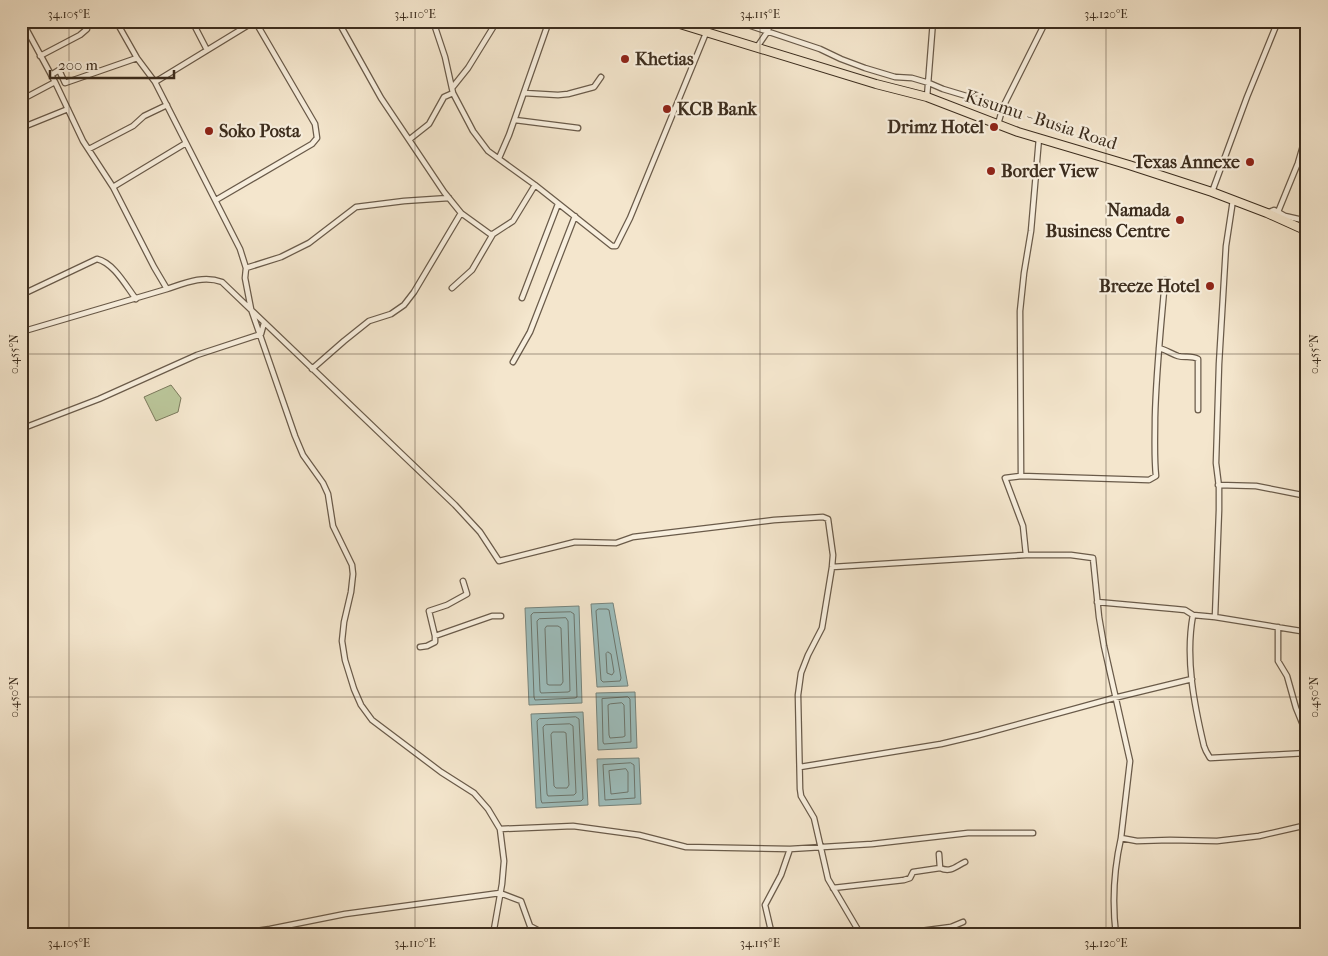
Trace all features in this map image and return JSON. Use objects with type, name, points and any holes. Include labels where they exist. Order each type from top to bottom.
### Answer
[{"type":"highway","name":"Kisumu - Busia Road","points":[[670,21],[928,98],[1039,138],[1129,164],[1212,192],[1307,231]]},
{"type":"street","points":[[22,21],[88,149],[112,187],[167,289]]},
{"type":"street","points":[[40,56],[80,35],[87,29],[86,21]]},
{"type":"street","points":[[116,21],[137,58],[155,82],[240,249],[246,268],[245,278],[251,309],[294,436],[328,494],[333,526],[352,565],[351,592],[342,641],[345,660],[361,705],[372,720],[441,772],[474,793],[488,809],[500,829],[504,861],[493,935]]},
{"type":"street","points":[[192,21],[207,50]]},
{"type":"street","points":[[155,82],[255,21],[315,124],[317,138],[312,144],[216,200]]},
{"type":"street","points":[[338,21],[381,98],[449,198],[461,213],[490,234],[493,234]]},
{"type":"street","points":[[434,21],[445,57],[452,91],[473,131],[488,151],[535,184],[612,246],[616,246],[630,218],[706,33]]},
{"type":"street","points":[[410,139],[429,124],[444,97],[452,91],[497,21]]},
{"type":"street","points":[[499,158],[549,21]]},
{"type":"street","points":[[736,21],[820,49],[842,60],[865,68],[895,77],[912,78],[1004,108]]},
{"type":"street","points":[[757,47],[768,31],[770,21]]},
{"type":"street","points":[[928,98],[932,21]]},
{"type":"street","points":[[998,124],[1046,21]]},
{"type":"street","points":[[1212,192],[1247,97],[1278,21]]},
{"type":"street","points":[[51,75],[59,70],[65,83],[137,58]]},
{"type":"street","points":[[524,93],[568,94],[594,87],[602,77]]},
{"type":"street","points":[[21,100],[55,82]]},
{"type":"street","points":[[88,149],[133,126],[144,116],[167,105]]},
{"type":"street","points":[[21,128],[68,109]]},
{"type":"street","points":[[514,120],[578,128]]},
{"type":"street","points":[[1278,212],[1298,163],[1307,132]]},
{"type":"street","points":[[1021,476],[1020,311],[1031,231],[1039,138]]},
{"type":"street","points":[[112,187],[186,143]]},
{"type":"street","points":[[452,288],[472,270],[493,234],[513,221],[535,184]]},
{"type":"street","points":[[246,268],[281,257],[309,243],[356,207],[404,200],[449,198]]},
{"type":"street","points":[[1215,617],[1219,510],[1216,463],[1220,354],[1226,246],[1233,200]]},
{"type":"street","points":[[522,298],[558,204]]},
{"type":"street","points":[[1266,213],[1274,210],[1285,216],[1307,221]]},
{"type":"street","points":[[312,369],[369,321],[390,314],[404,305],[414,292],[461,213]]},
{"type":"street","points":[[513,362],[530,332],[576,216]]},
{"type":"street","points":[[21,295],[97,259],[102,260],[115,272],[136,299]]},
{"type":"street","points":[[21,332],[193,281],[215,279],[222,282],[455,505],[480,532],[499,561],[575,542],[616,542],[633,537],[774,520],[828,518],[833,555],[822,628],[801,673],[798,695],[800,789],[801,796],[814,818],[828,879],[861,935]]},
{"type":"street","points":[[1026,555],[1023,526],[1004,479],[1021,476],[1149,480],[1156,476],[1154,460],[1159,348],[1165,280]]},
{"type":"street","points":[[261,334],[264,323]]},
{"type":"street","points":[[21,429],[99,399],[197,355],[261,334]]},
{"type":"street","points":[[1159,348],[1178,356],[1190,356],[1198,359],[1198,410]]},
{"type":"street","points":[[1218,486],[1256,486],[1307,496]]},
{"type":"street","points":[[832,567],[1026,555],[1071,555],[1093,558],[1097,602],[1114,698],[1130,761],[1121,838],[1114,872],[1114,922],[1116,935]]},
{"type":"street","points":[[420,647],[434,642],[435,636],[429,611],[447,605],[467,594],[462,581]]},
{"type":"street","points":[[1097,602],[1185,610],[1193,615],[1307,632]]},
{"type":"street","points":[[1193,615],[1191,640],[1192,679],[1204,746],[1210,758],[1307,753]]},
{"type":"street","points":[[435,636],[492,616],[501,616]]},
{"type":"street","points":[[1278,627],[1278,660],[1287,676],[1296,708],[1307,735]]},
{"type":"street","points":[[800,767],[941,744],[1192,679]]},
{"type":"street","points":[[1121,838],[1137,841],[1217,841],[1259,836],[1307,825]]},
{"type":"street","points":[[500,829],[573,826],[639,835],[686,847],[790,849],[872,844],[968,832],[1033,833]]},
{"type":"street","points":[[772,935],[765,904],[781,874],[790,849]]},
{"type":"street","points":[[940,854],[940,868]]},
{"type":"street","points":[[833,888],[904,880],[910,878],[913,872],[940,868],[943,870],[956,869],[966,862]]},
{"type":"street","points":[[229,935],[270,930],[345,914],[500,893],[521,901],[530,926],[547,935]]},
{"type":"street","points":[[890,935],[951,928],[963,922]]},
{"type":"green space","points":[[171,385],[181,398],[178,412],[156,421],[144,397]]},
{"type":"water","points":[[613,603],[628,686],[597,687],[591,604]]},
{"type":"water","points":[[579,606],[582,703],[529,705],[525,608]]},
{"type":"water","points":[[635,692],[637,748],[598,750],[596,693]]},
{"type":"water","points":[[583,712],[588,805],[536,808],[531,714]]},
{"type":"water","points":[[639,758],[641,804],[599,806],[597,759]]},
{"type":"place","name":"Khetias","points":[[625,59]]},
{"type":"place","name":"KCB Bank","points":[[667,109]]},
{"type":"place","name":"Drimz Hotel","points":[[994,127]]},
{"type":"place","name":"Soko Posta","points":[[209,131]]},
{"type":"place","name":"Texas Annexe","points":[[1250,162]]},
{"type":"place","name":"Border View","points":[[991,171]]},
{"type":"place","name":"Namada Business Centre","points":[[1180,220]]},
{"type":"place","name":"Breeze Hotel","points":[[1210,286]]}]
